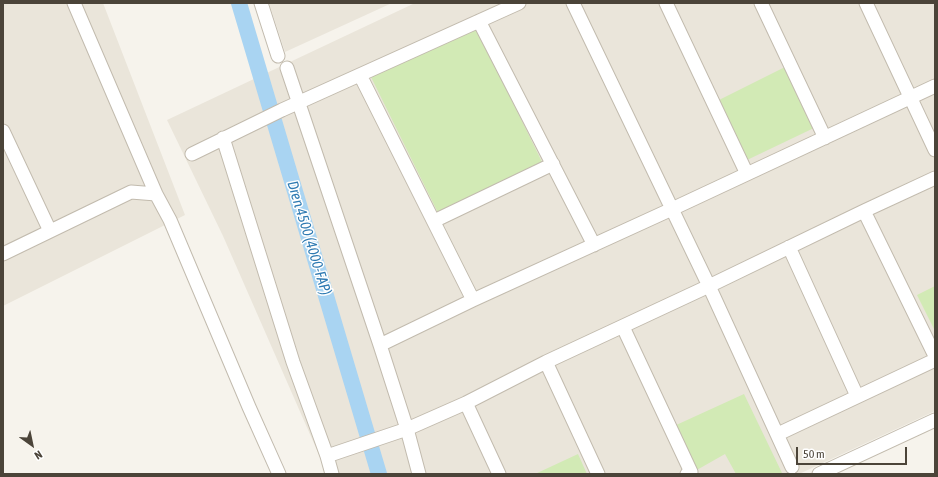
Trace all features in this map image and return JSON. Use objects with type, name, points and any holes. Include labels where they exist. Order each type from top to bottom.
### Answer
[{"type":"street","points":[[74,3],[156,194],[170,220],[279,474]]},
{"type":"street","points":[[261,3],[278,56]]},
{"type":"street","points":[[192,154],[222,138],[299,102],[519,3]]},
{"type":"street","points":[[573,3],[778,434],[792,467]]},
{"type":"street","points":[[666,3],[747,174]]},
{"type":"street","points":[[761,3],[825,138]]},
{"type":"street","points":[[866,3],[935,150]]},
{"type":"street","points":[[479,21],[594,245]]},
{"type":"street","points":[[287,68],[380,345],[407,429],[419,474]]},
{"type":"street","points":[[360,75],[473,300]]},
{"type":"street","points":[[380,345],[473,300],[672,210],[935,86]]},
{"type":"street","points":[[3,131],[50,231]]},
{"type":"street","points":[[222,138],[293,362],[332,474]]},
{"type":"street","points":[[434,221],[553,164]]},
{"type":"street","points":[[327,456],[407,429],[466,403],[546,362],[623,327],[935,178]]},
{"type":"street","points":[[3,254],[131,192],[156,194]]},
{"type":"street","points":[[864,211],[935,356]]},
{"type":"street","points":[[789,247],[857,396]]},
{"type":"street","points":[[623,327],[691,472],[687,474]]},
{"type":"street","points":[[778,434],[935,360]]},
{"type":"street","points":[[546,362],[598,474]]},
{"type":"street","points":[[466,403],[499,474]]},
{"type":"street","points":[[819,474],[935,420]]},
{"type":"shaded area","points":[[3,3],[103,3],[185,215],[3,306]]},
{"type":"shaded area","points":[[269,3],[392,3],[285,52]]},
{"type":"shaded area","points":[[415,3],[935,3],[935,411],[799,474],[325,474],[323,464],[223,236],[167,120]]},
{"type":"green space","points":[[476,27],[542,162],[438,213],[371,77]]},
{"type":"green space","points":[[789,65],[816,127],[747,160],[719,100]]},
{"type":"green space","points":[[935,286],[935,331],[917,295]]},
{"type":"green space","points":[[744,394],[782,473],[736,474],[725,454],[695,471],[674,426]]},
{"type":"green space","points":[[578,454],[587,474],[535,474]]},
{"type":"waterway","name":"Dren 4500 (4000-FAP)","points":[[239,3],[379,474]]}]
